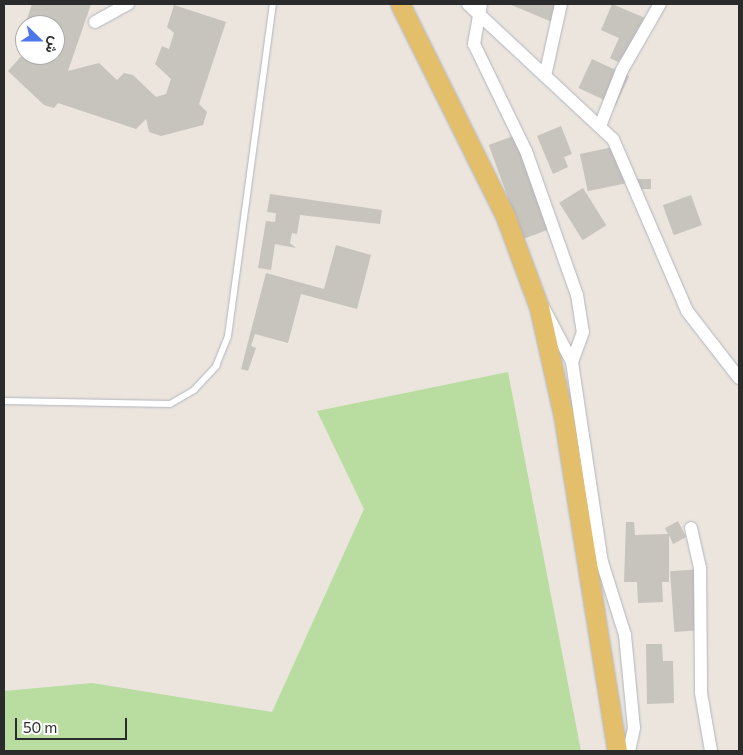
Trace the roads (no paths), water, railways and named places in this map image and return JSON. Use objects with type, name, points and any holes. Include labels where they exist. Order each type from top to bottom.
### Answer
[{"type":"main road","points":[[400,4],[506,218],[530,281],[562,414],[616,751]]},
{"type":"street","points":[[95,22],[128,4]]},
{"type":"street","points":[[545,76],[562,4]]},
{"type":"street","points":[[600,126],[622,70],[660,4]]},
{"type":"street","points":[[476,6],[474,44],[526,151],[577,295],[583,332],[572,362]]},
{"type":"street","points":[[476,6],[545,76],[600,126],[621,152],[687,311],[739,378]]},
{"type":"street","points":[[530,281],[572,362],[602,562],[625,635],[634,719],[629,751]]},
{"type":"street","points":[[691,528],[700,568],[701,694],[711,751]]},
{"type":"lane","points":[[4,401],[170,404],[194,390],[216,366],[228,336],[273,4]]}]
